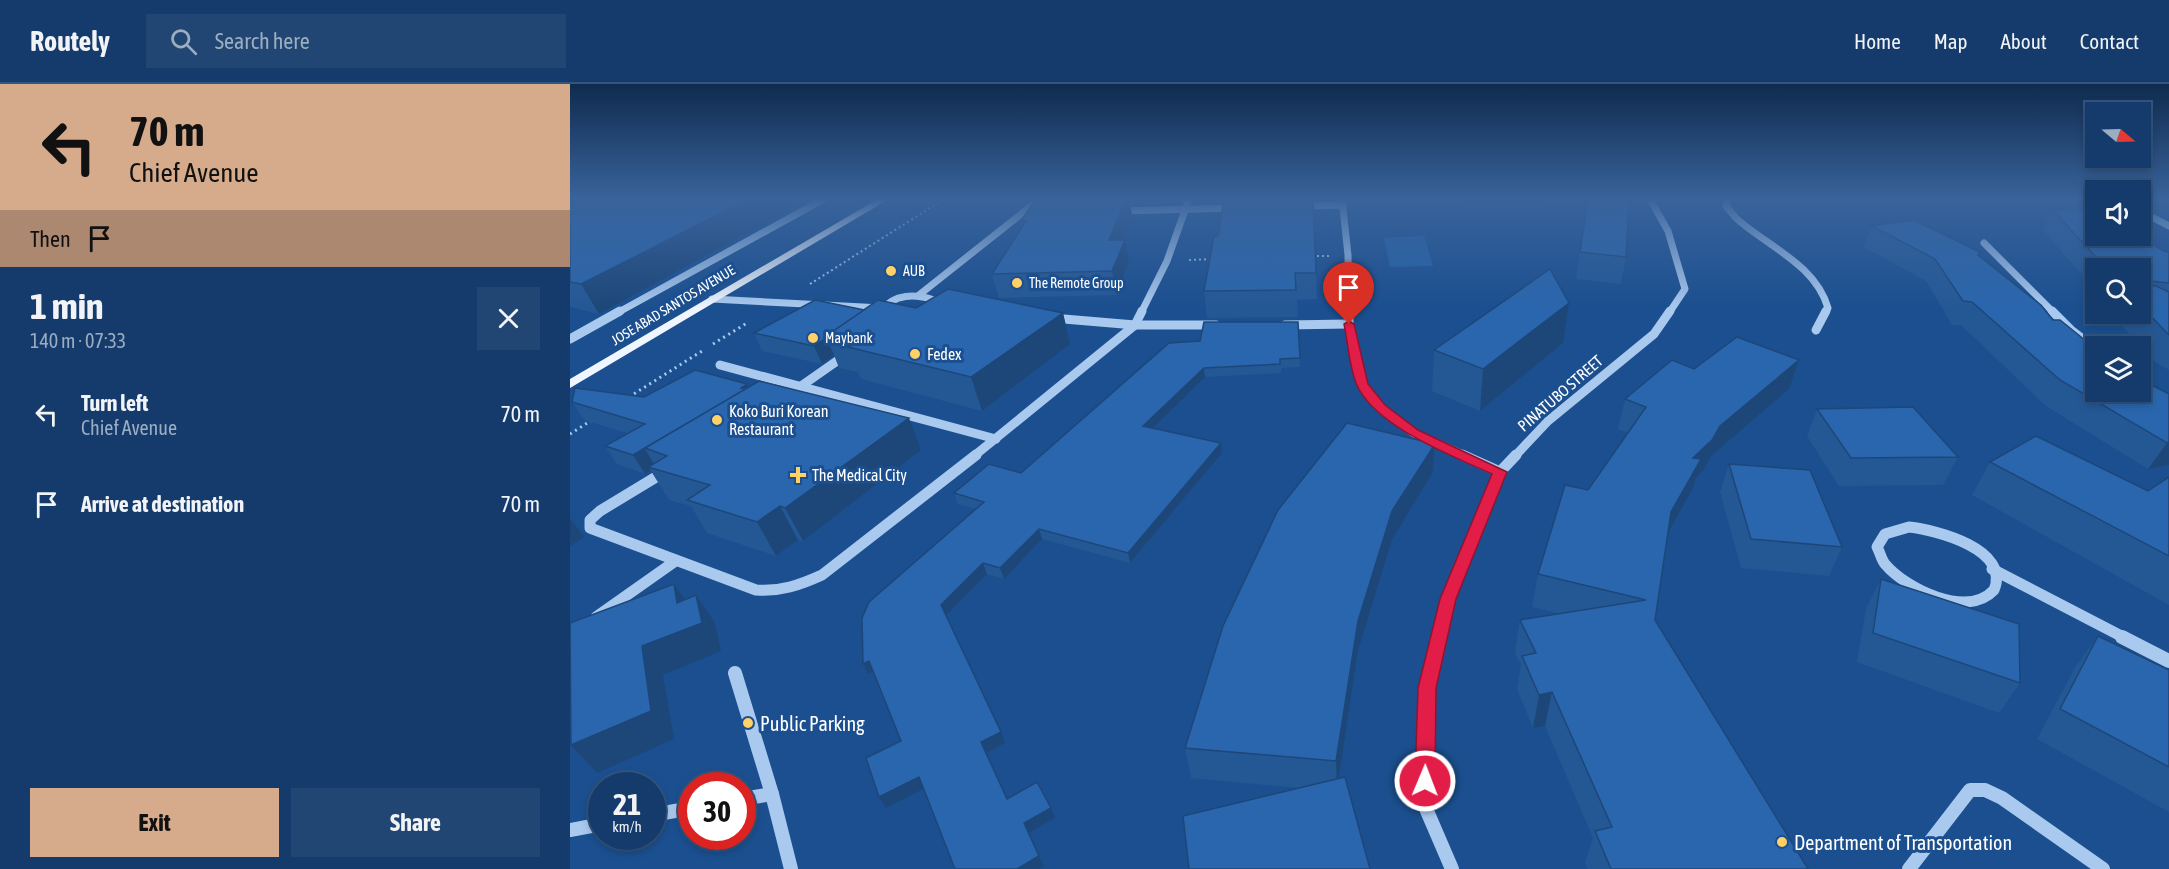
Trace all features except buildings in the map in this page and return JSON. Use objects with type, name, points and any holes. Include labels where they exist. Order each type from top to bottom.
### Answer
[{"type":"main road","name":"JOSE ABAD SANTOS AVENUE","points":[[570,384],[822,236]]},
{"type":"street","points":[[570,339],[758,236]]},
{"type":"street","points":[[919,295],[993,236]]},
{"type":"street","points":[[670,468],[600,511],[590,520],[590,528],[674,562],[756,590],[774,592],[797,587],[822,575],[996,439],[1135,325],[1167,261],[1176,236]]},
{"type":"street","points":[[1346,236],[1349,324],[1362,384],[1380,408],[1414,433],[1500,472]]},
{"type":"street","name":"PINATUBO STREET","points":[[1452,869],[1424,804],[1427,688],[1448,599],[1500,472],[1548,421],[1654,334],[1684,289],[1671,236]]},
{"type":"street","points":[[1756,236],[1807,272],[1823,291],[1828,308],[1816,330]]},
{"type":"street","points":[[1984,243],[2071,330],[2085,341]]},
{"type":"street","points":[[712,299],[883,308],[902,297],[919,295],[934,300],[932,307]]},
{"type":"street","points":[[883,308],[883,315],[896,318],[921,314],[932,307],[944,308]]},
{"type":"street","points":[[1039,317],[1135,325],[1225,325]]},
{"type":"street","points":[[886,325],[896,318]]},
{"type":"street","points":[[1271,325],[1349,324]]},
{"type":"street","points":[[771,406],[801,388],[858,346]]},
{"type":"street","points":[[720,365],[996,439]]},
{"type":"street","points":[[1992,568],[1996,584],[1992,593],[1981,599],[1965,601],[1947,599],[1909,585],[1894,575],[1883,563],[1878,552],[1878,542],[1884,534],[1894,529],[1926,528],[1961,540],[1977,550],[1992,568],[2169,661]]},
{"type":"street","points":[[589,621],[674,562]]},
{"type":"street","points":[[735,673],[772,794],[791,869]]},
{"type":"street","points":[[1909,869],[1970,790],[1985,790],[2002,798],[2103,869]]},
{"type":"street","points":[[756,797],[772,794]]},
{"type":"street","points":[[570,830],[588,827]]},
{"type":"path","points":[[1302,257],[1347,255]]},
{"type":"path","points":[[1167,261],[1223,259]]},
{"type":"shaded area","points":[[1424,236],[1433,266],[1390,267],[1384,238]]},
{"type":"place","name":"AUB","points":[[891,271]]},
{"type":"place","name":"The Remote Group","points":[[1017,283]]},
{"type":"place","name":"Maybank","points":[[813,338]]},
{"type":"place","name":"Fedex","points":[[915,354]]},
{"type":"place","name":"Koko Buri Korean Restaurant","points":[[717,420]]},
{"type":"place","name":"The Medical City","points":[[798,475]]},
{"type":"place","name":"Public Parking","points":[[748,723]]},
{"type":"place","name":"Department of Transportation","points":[[1782,842]]},
{"type":"route","points":[[1349,324],[1362,384],[1380,408],[1414,433],[1500,472],[1448,599],[1427,688],[1425,781]]}]
